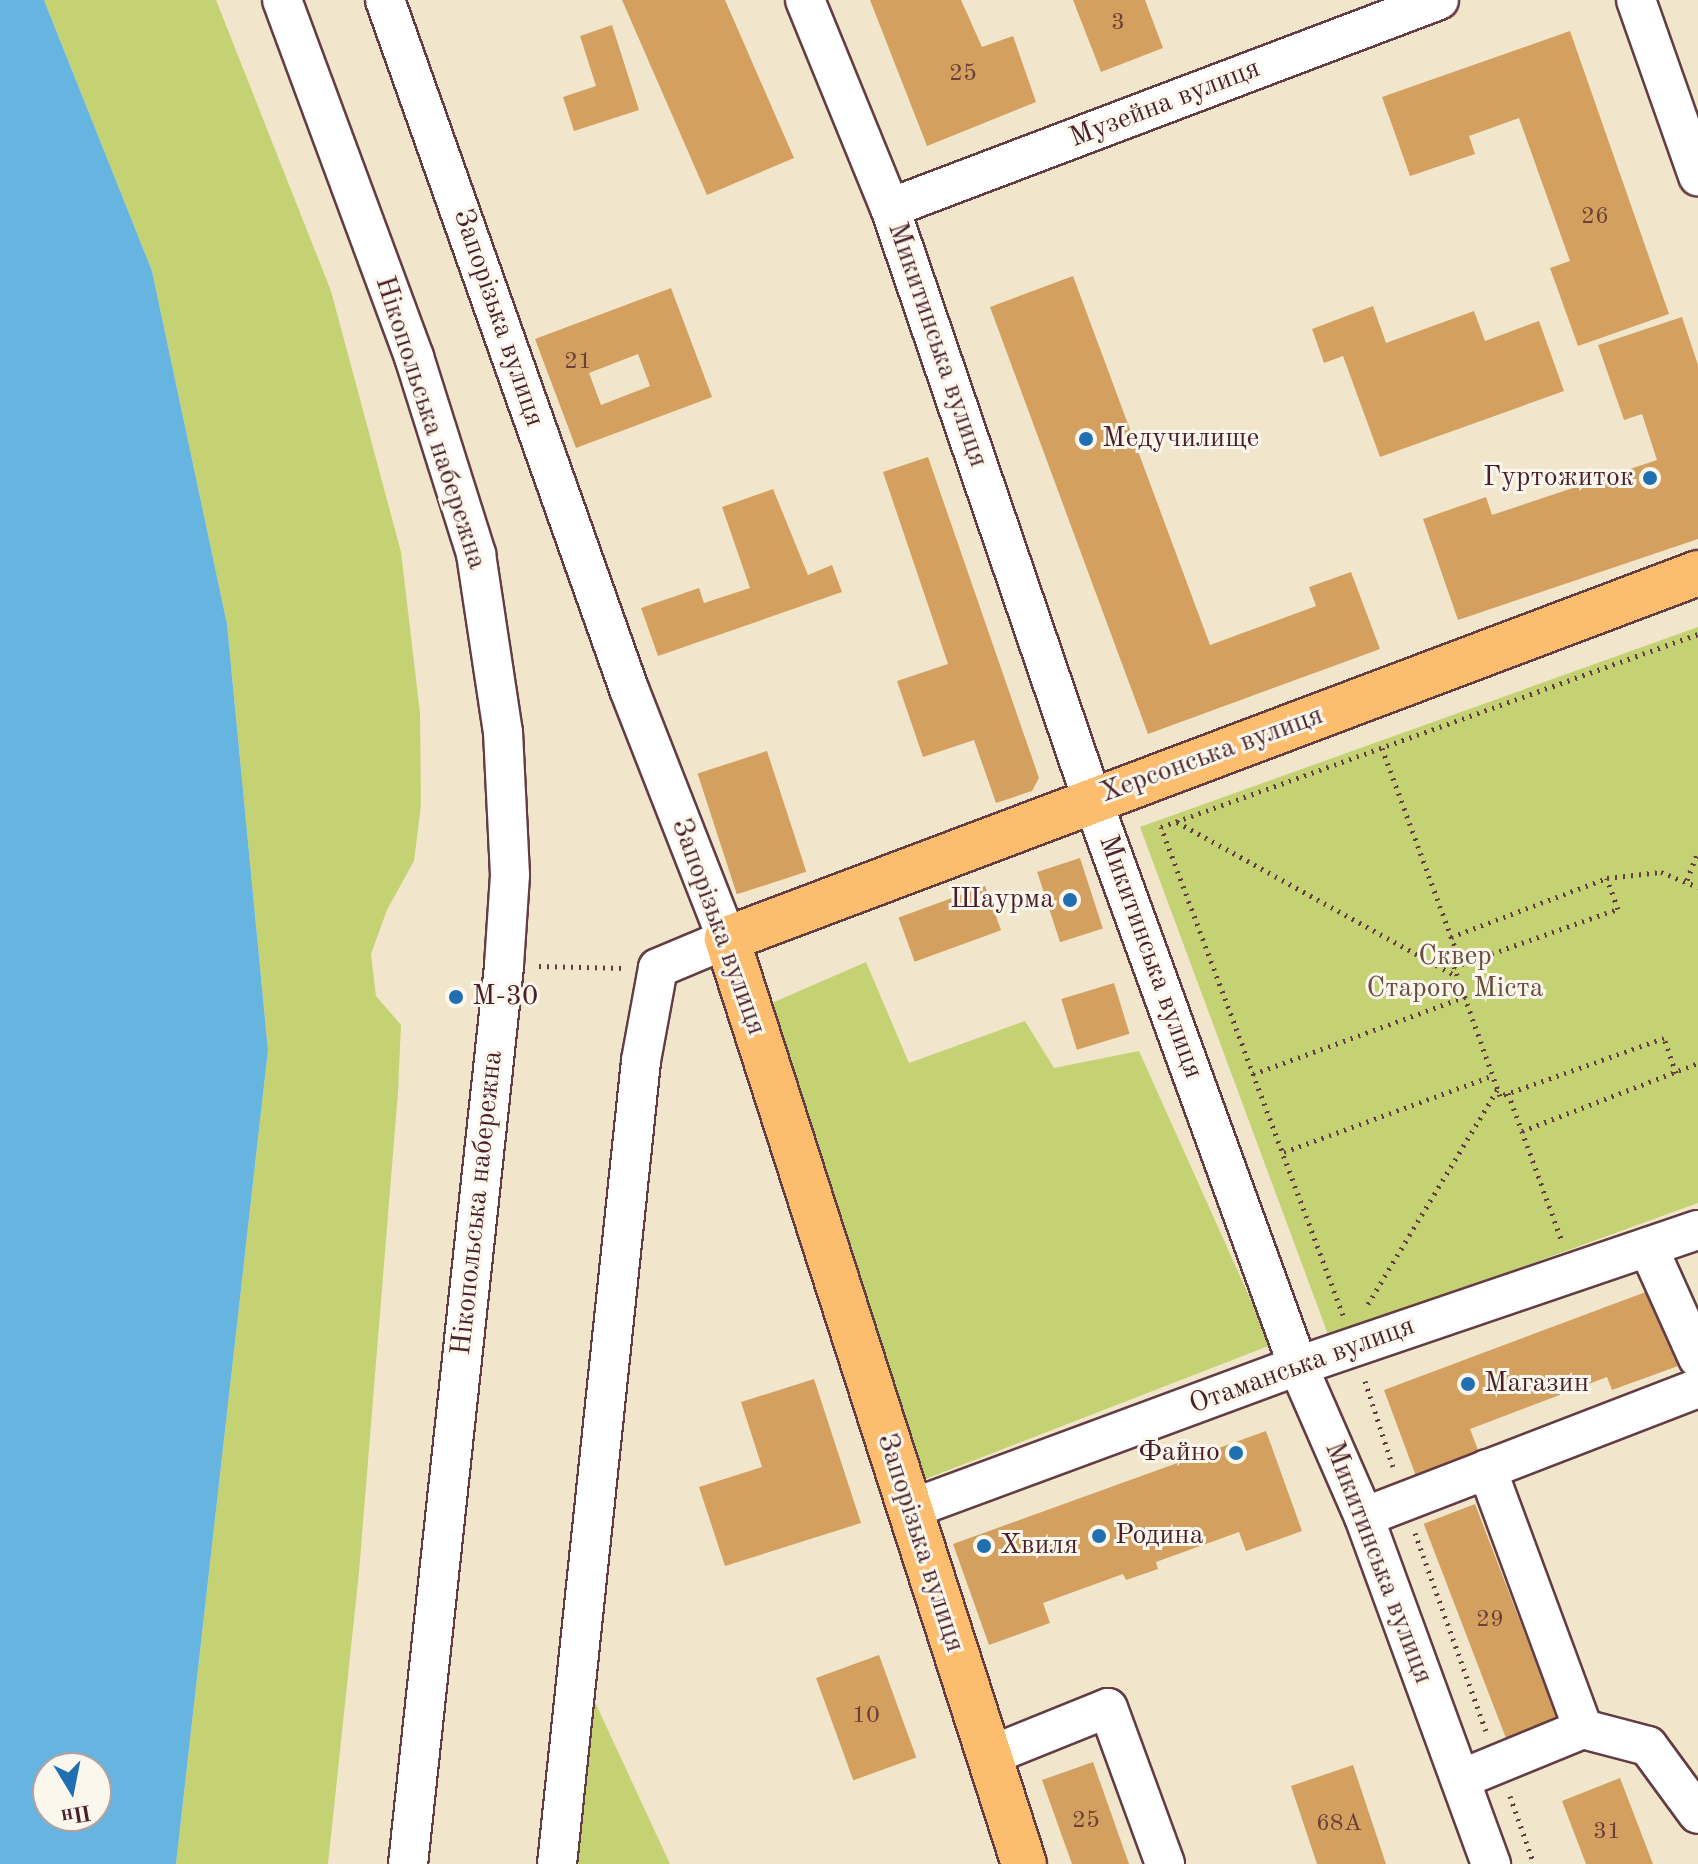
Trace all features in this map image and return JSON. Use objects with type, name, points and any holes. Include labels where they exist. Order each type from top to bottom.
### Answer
[{"type":"main road","name":"Херсонська вулиця","points":[[727,939],[1698,573]]},
{"type":"main road","name":"Запорізька вулиця","points":[[727,939],[1024,1864]]},
{"type":"street","name":"Нікопольська набережна","points":[[282,0],[414,357],[476,554],[503,732],[510,875],[504,966],[408,1864]]},
{"type":"street","name":"Запорізька вулиця","points":[[385,0],[629,689],[727,939]]},
{"type":"street","name":"Микитинська вулиця","points":[[805,0],[890,208],[1092,799],[1298,1366],[1364,1517],[1491,1864]]},
{"type":"street","name":"Музейна вулиця","points":[[890,208],[1439,0]]},
{"type":"street","points":[[1636,0],[1698,176]]},
{"type":"street","points":[[557,1864],[641,1061],[658,968],[727,939]]},
{"type":"street","name":"Отаманська вулиця","points":[[908,1510],[1298,1366],[1358,1330],[1698,1230]]},
{"type":"street","points":[[1648,1247],[1698,1358]]},
{"type":"street","points":[[1364,1517],[1698,1388]]},
{"type":"street","points":[[1487,1469],[1583,1729]]},
{"type":"street","points":[[989,1756],[1108,1708],[1165,1864]]},
{"type":"street","points":[[1461,1779],[1583,1729],[1648,1746],[1698,1814]]},
{"type":"path","points":[[1534,1864],[1404,1502],[1358,1330],[1253,1074],[1161,827],[1698,634]]},
{"type":"path","points":[[1382,748],[1461,964]]},
{"type":"path","points":[[1177,821],[1458,976]]},
{"type":"path","points":[[1687,880],[1698,852]]},
{"type":"path","points":[[1451,937],[1633,871],[1687,880],[1698,887]]},
{"type":"path","points":[[1607,878],[1618,909],[1454,967],[1492,1076],[1500,1096],[1664,1038],[1676,1073]]},
{"type":"path","points":[[504,966],[658,968]]},
{"type":"path","points":[[1253,1074],[1465,997]]},
{"type":"path","points":[[1522,1131],[1698,1063]]},
{"type":"path","points":[[1284,1152],[1492,1076]]},
{"type":"path","points":[[1358,1330],[1497,1089]]},
{"type":"path","points":[[1508,1093],[1563,1242]]},
{"type":"green space","points":[[44,0],[216,0],[331,291],[401,552],[420,713],[421,805],[414,861],[387,910],[371,954],[376,996],[401,1025],[398,1092],[359,1572],[328,1864],[176,1864],[268,1050],[227,624],[152,271]]},
{"type":"green space","name":"Сквер Старого Міста","points":[[1698,627],[1698,1203],[1329,1337],[1140,827]]},
{"type":"green space","points":[[866,962],[909,1063],[1025,1021],[1054,1068],[1139,1051],[1271,1345],[923,1480],[765,1006]]},
{"type":"green space","points":[[595,1702],[670,1864],[574,1864]]},
{"type":"water","points":[[0,0],[44,0],[152,271],[227,624],[268,1050],[176,1864],[0,1864]]},
{"type":"building","points":[[622,0],[725,0],[794,158],[707,195]]},
{"type":"building","points":[[870,0],[961,0],[982,47],[1013,36],[1036,102],[927,146]]},
{"type":"building","points":[[1073,0],[1145,0],[1163,48],[1101,72]]},
{"type":"building","points":[[612,25],[639,110],[574,131],[563,97],[596,86],[580,36]]},
{"type":"building","points":[[1570,31],[1669,314],[1578,346],[1550,268],[1570,261],[1519,118],[1469,136],[1475,154],[1410,176],[1382,97]]},
{"type":"building","name":"Медучилище","points":[[1073,276],[1210,645],[1316,606],[1309,587],[1351,572],[1380,649],[1148,734],[990,307]]},
{"type":"building","points":[[671,288],[712,397],[576,448],[535,339]],"holes":[[[638,354],[650,386],[601,405],[589,373]]]},
{"type":"building","points":[[1373,306],[1386,343],[1474,311],[1485,341],[1539,321],[1564,391],[1380,457],[1343,356],[1324,363],[1312,329]]},
{"type":"building","name":"Гуртожиток","points":[[1682,317],[1698,365],[1698,539],[1458,620],[1423,519],[1486,497],[1492,515],[1657,460],[1642,414],[1624,420],[1598,345]]},
{"type":"building","points":[[928,457],[1039,778],[1032,791],[996,803],[974,740],[923,757],[897,681],[948,664],[883,472]]},
{"type":"building","points":[[773,489],[808,575],[832,565],[842,592],[658,656],[641,608],[699,588],[704,603],[750,588],[722,507]]},
{"type":"building","points":[[767,751],[806,872],[737,894],[698,774]]},
{"type":"building","name":"Шаурма","points":[[1080,858],[1103,928],[1060,942],[1037,872]]},
{"type":"building","points":[[985,886],[1001,930],[915,962],[899,917]]},
{"type":"building","points":[[1114,983],[1129,1034],[1077,1050],[1061,999]]},
{"type":"building","points":[[1651,1290],[1678,1366],[1612,1390],[1607,1377],[1470,1429],[1483,1463],[1420,1487],[1384,1390]]},
{"type":"building","points":[[814,1379],[861,1523],[725,1566],[699,1487],[762,1467],[741,1402]]},
{"type":"building","points":[[1266,1431],[1302,1531],[1246,1551],[1239,1532],[1156,1562],[1158,1569],[1126,1580],[1123,1574],[1043,1603],[1050,1623],[989,1645],[953,1544]]},
{"type":"building","points":[[1475,1504],[1557,1719],[1506,1738],[1424,1524]]},
{"type":"building","points":[[879,1655],[916,1757],[853,1780],[816,1678]]},
{"type":"building","points":[[1093,1762],[1129,1864],[1072,1864],[1042,1780]]},
{"type":"building","points":[[1353,1765],[1386,1864],[1317,1864],[1291,1786]]},
{"type":"building","points":[[1620,1778],[1653,1864],[1586,1864],[1562,1801]]},
{"type":"place","name":"Медучилище","points":[[1086,439]]},
{"type":"place","name":"Гуртожиток","points":[[1650,478]]},
{"type":"place","name":"Шаурма","points":[[1070,900]]},
{"type":"place","name":"М-30","points":[[456,997]]},
{"type":"place","name":"Магазин","points":[[1468,1384]]},
{"type":"place","name":"Файно","points":[[1236,1453]]},
{"type":"place","name":"Родина","points":[[1099,1536]]},
{"type":"place","name":"Хвиля","points":[[984,1546]]}]
